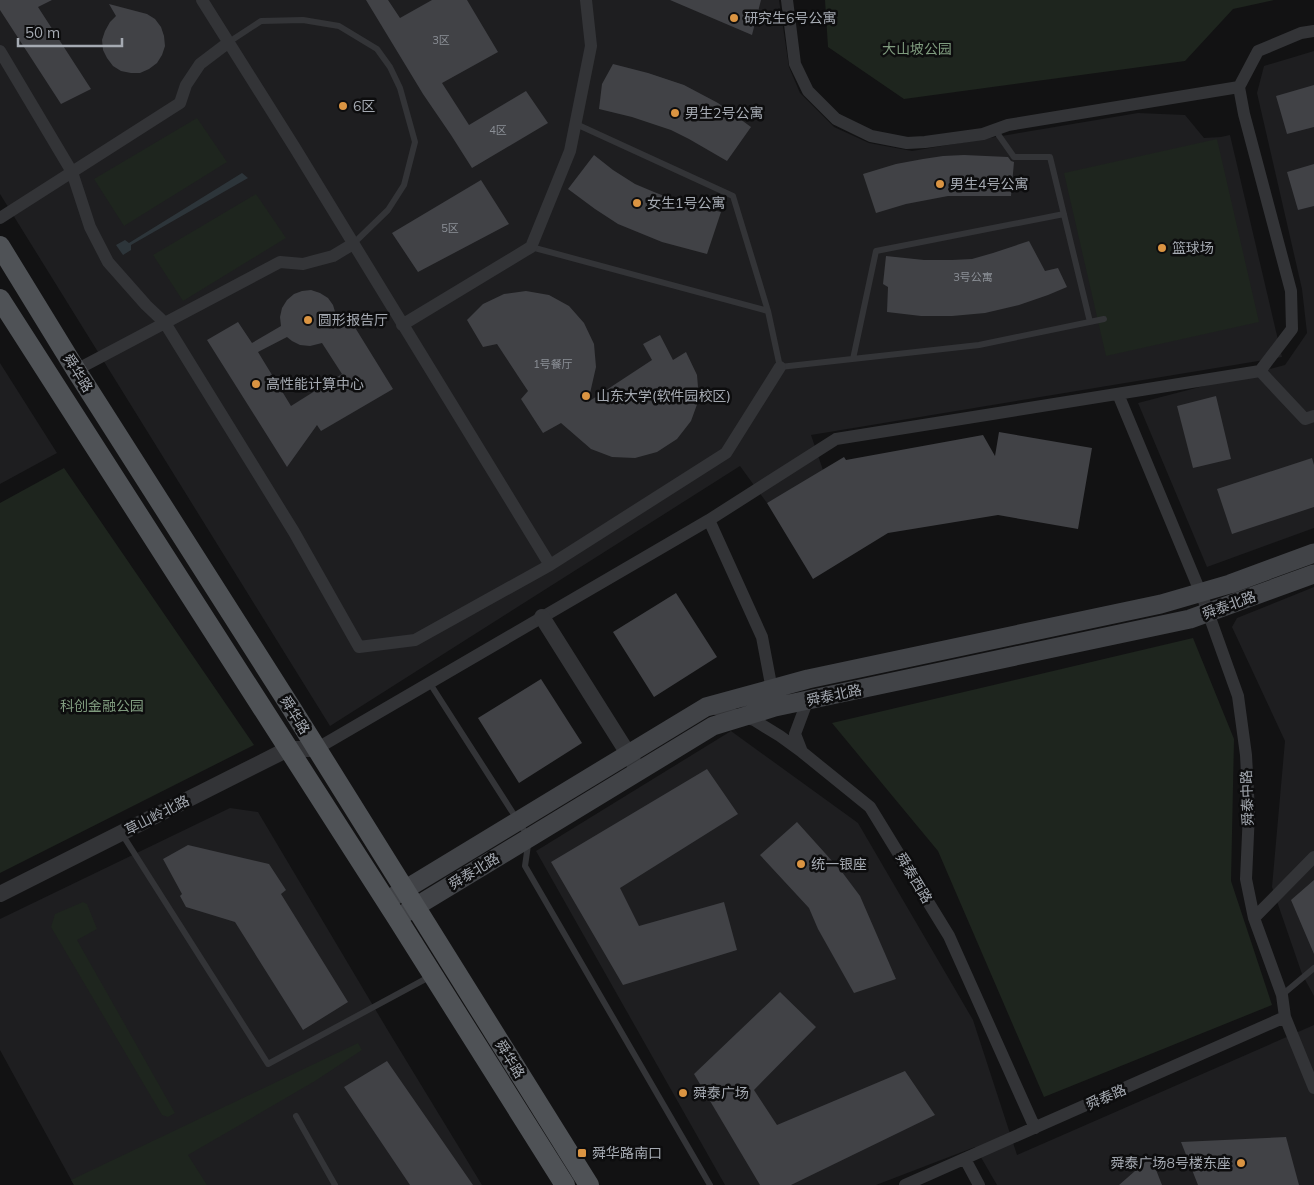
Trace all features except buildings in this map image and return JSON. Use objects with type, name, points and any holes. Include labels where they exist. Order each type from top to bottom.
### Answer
[{"type":"main road","name":"舜华路","points":[[0,246],[76,370],[316,748],[589,1185]]},
{"type":"main road","name":"舜华路","points":[[0,298],[397,918],[565,1185]]},
{"type":"main road","points":[[386,901],[706,707],[817,677],[1161,604],[1204,602],[1230,584],[1314,552]]},
{"type":"main road","name":"舜泰北路","points":[[397,918],[713,726],[775,708],[1190,619],[1204,602],[1314,574]]},
{"type":"street","points":[[202,0],[550,565]]},
{"type":"street","points":[[402,325],[531,248],[570,151],[576,124],[591,46],[586,0]]},
{"type":"street","points":[[787,0],[795,64],[808,91],[836,119],[872,136],[907,143],[983,134],[1008,125],[1239,87]]},
{"type":"street","points":[[316,748],[709,520],[836,438],[1260,371],[1292,329],[1291,291],[1244,114],[1239,87],[1258,51],[1301,33],[1314,31]]},
{"type":"street","points":[[0,218],[180,103],[186,85],[200,64],[229,42]]},
{"type":"street","points":[[0,51],[72,172],[90,227],[108,262],[146,305],[165,323],[294,532],[359,647],[415,640],[550,565],[726,453],[780,368]]},
{"type":"street","points":[[76,370],[280,262],[303,264],[333,256],[352,244]]},
{"type":"street","points":[[1260,371],[1305,419],[1314,416]]},
{"type":"street","name":"舜泰中路","points":[[1118,394],[1204,602],[1238,696],[1246,756],[1249,812],[1246,879],[1254,918],[1282,995]]},
{"type":"street","points":[[709,520],[762,637],[775,708]]},
{"type":"street","points":[[542,616],[639,771]]},
{"type":"street","points":[[802,752],[795,734],[807,702],[811,700]]},
{"type":"street","name":"舜泰西路","points":[[706,707],[754,720],[802,752],[870,807],[949,936],[1035,1128]]},
{"type":"street","name":"草山岭北路","points":[[0,894],[288,749],[316,748]]},
{"type":"street","points":[[1254,918],[1314,857]]},
{"type":"street","points":[[1282,995],[1285,1017],[1311,1074],[1314,1088]]},
{"type":"street","name":"舜泰路","points":[[905,1185],[1285,1017]]},
{"type":"street","points":[[965,1159],[979,1185]]},
{"type":"lane","points":[[229,42],[261,21],[302,20],[339,26],[377,49],[390,67],[400,88],[415,142],[404,185],[388,210],[352,244]]},
{"type":"lane","points":[[576,124],[733,196],[768,311],[780,368],[979,345],[1104,319]]},
{"type":"lane","points":[[995,130],[1014,157],[1050,156],[1090,322]]},
{"type":"lane","points":[[853,359],[876,251],[1064,214]]},
{"type":"lane","points":[[531,248],[768,311]]},
{"type":"lane","points":[[429,682],[529,838],[525,866],[710,1185]]},
{"type":"lane","points":[[122,832],[268,1064],[432,975]]},
{"type":"lane","points":[[1282,995],[1314,968]]},
{"type":"lane","points":[[296,1116],[335,1185]]},
{"type":"shaded area","name":"山东大学(软件园校区)","points":[[0,0],[779,0],[789,67],[800,93],[834,127],[869,143],[912,151],[1138,113],[1185,115],[1204,138],[1230,135],[1282,357],[811,435],[824,473],[767,503],[740,466],[330,726],[0,194]]},
{"type":"shaded area","points":[[1314,51],[1314,528],[1207,567],[1138,403],[1285,365],[1307,333],[1302,289],[1257,93],[1264,66]]},
{"type":"shaded area","points":[[242,173],[248,178],[131,245],[131,250],[123,255],[116,245],[125,240],[129,243]]},
{"type":"shaded area","points":[[0,363],[57,453],[0,484]]},
{"type":"shaded area","points":[[1314,587],[1314,996],[1302,974],[1272,887],[1285,741],[1232,627],[1237,618]]},
{"type":"shaded area","name":"舜泰广场","points":[[731,731],[858,823],[973,1020],[1017,1155],[1314,1025],[1314,1185],[997,1185],[975,1147],[876,1185],[725,1185],[536,851]]},
{"type":"shaded area","points":[[230,808],[258,812],[482,1185],[74,1185],[0,1050],[0,919]]},
{"type":"green space","name":"大山坡公园","points":[[825,0],[1274,0],[1233,9],[1185,61],[904,99],[828,47]]},
{"type":"green space","points":[[197,118],[227,162],[124,226],[94,179]]},
{"type":"green space","name":"篮球场","points":[[1217,139],[1259,322],[1106,356],[1064,173]]},
{"type":"green space","points":[[256,194],[286,238],[183,301],[153,255]]},
{"type":"green space","name":"科创金融公园","points":[[64,468],[254,745],[0,873],[0,503]]},
{"type":"green space","points":[[1193,638],[1234,739],[1231,881],[1272,1005],[1044,1097],[938,851],[832,723]]},
{"type":"green space","points":[[83,902],[87,904],[97,929],[77,940],[175,1113],[168,1117],[162,1115],[51,927],[55,914]]},
{"type":"green space","points":[[358,1043],[362,1050],[315,1081],[188,1155],[207,1185],[74,1185],[71,1180]]},
{"type":"place","name":"研究生6号公寓","points":[[734,18]]},
{"type":"place","name":"6区","points":[[343,106]]},
{"type":"place","name":"男生2号公寓","points":[[675,113]]},
{"type":"place","name":"男生4号公寓","points":[[940,184]]},
{"type":"place","name":"女生1号公寓","points":[[637,203]]},
{"type":"place","name":"篮球场","points":[[1162,248]]},
{"type":"place","name":"圆形报告厅","points":[[308,320]]},
{"type":"place","name":"高性能计算中心","points":[[256,384]]},
{"type":"place","name":"山东大学(软件园校区)","points":[[586,396]]},
{"type":"place","name":"统一银座","points":[[801,864]]},
{"type":"place","name":"舜泰广场","points":[[683,1093]]},
{"type":"place","name":"舜华路南口","points":[[582,1153]]},
{"type":"place","name":"舜泰广场8号楼东座","points":[[1241,1163]]}]
